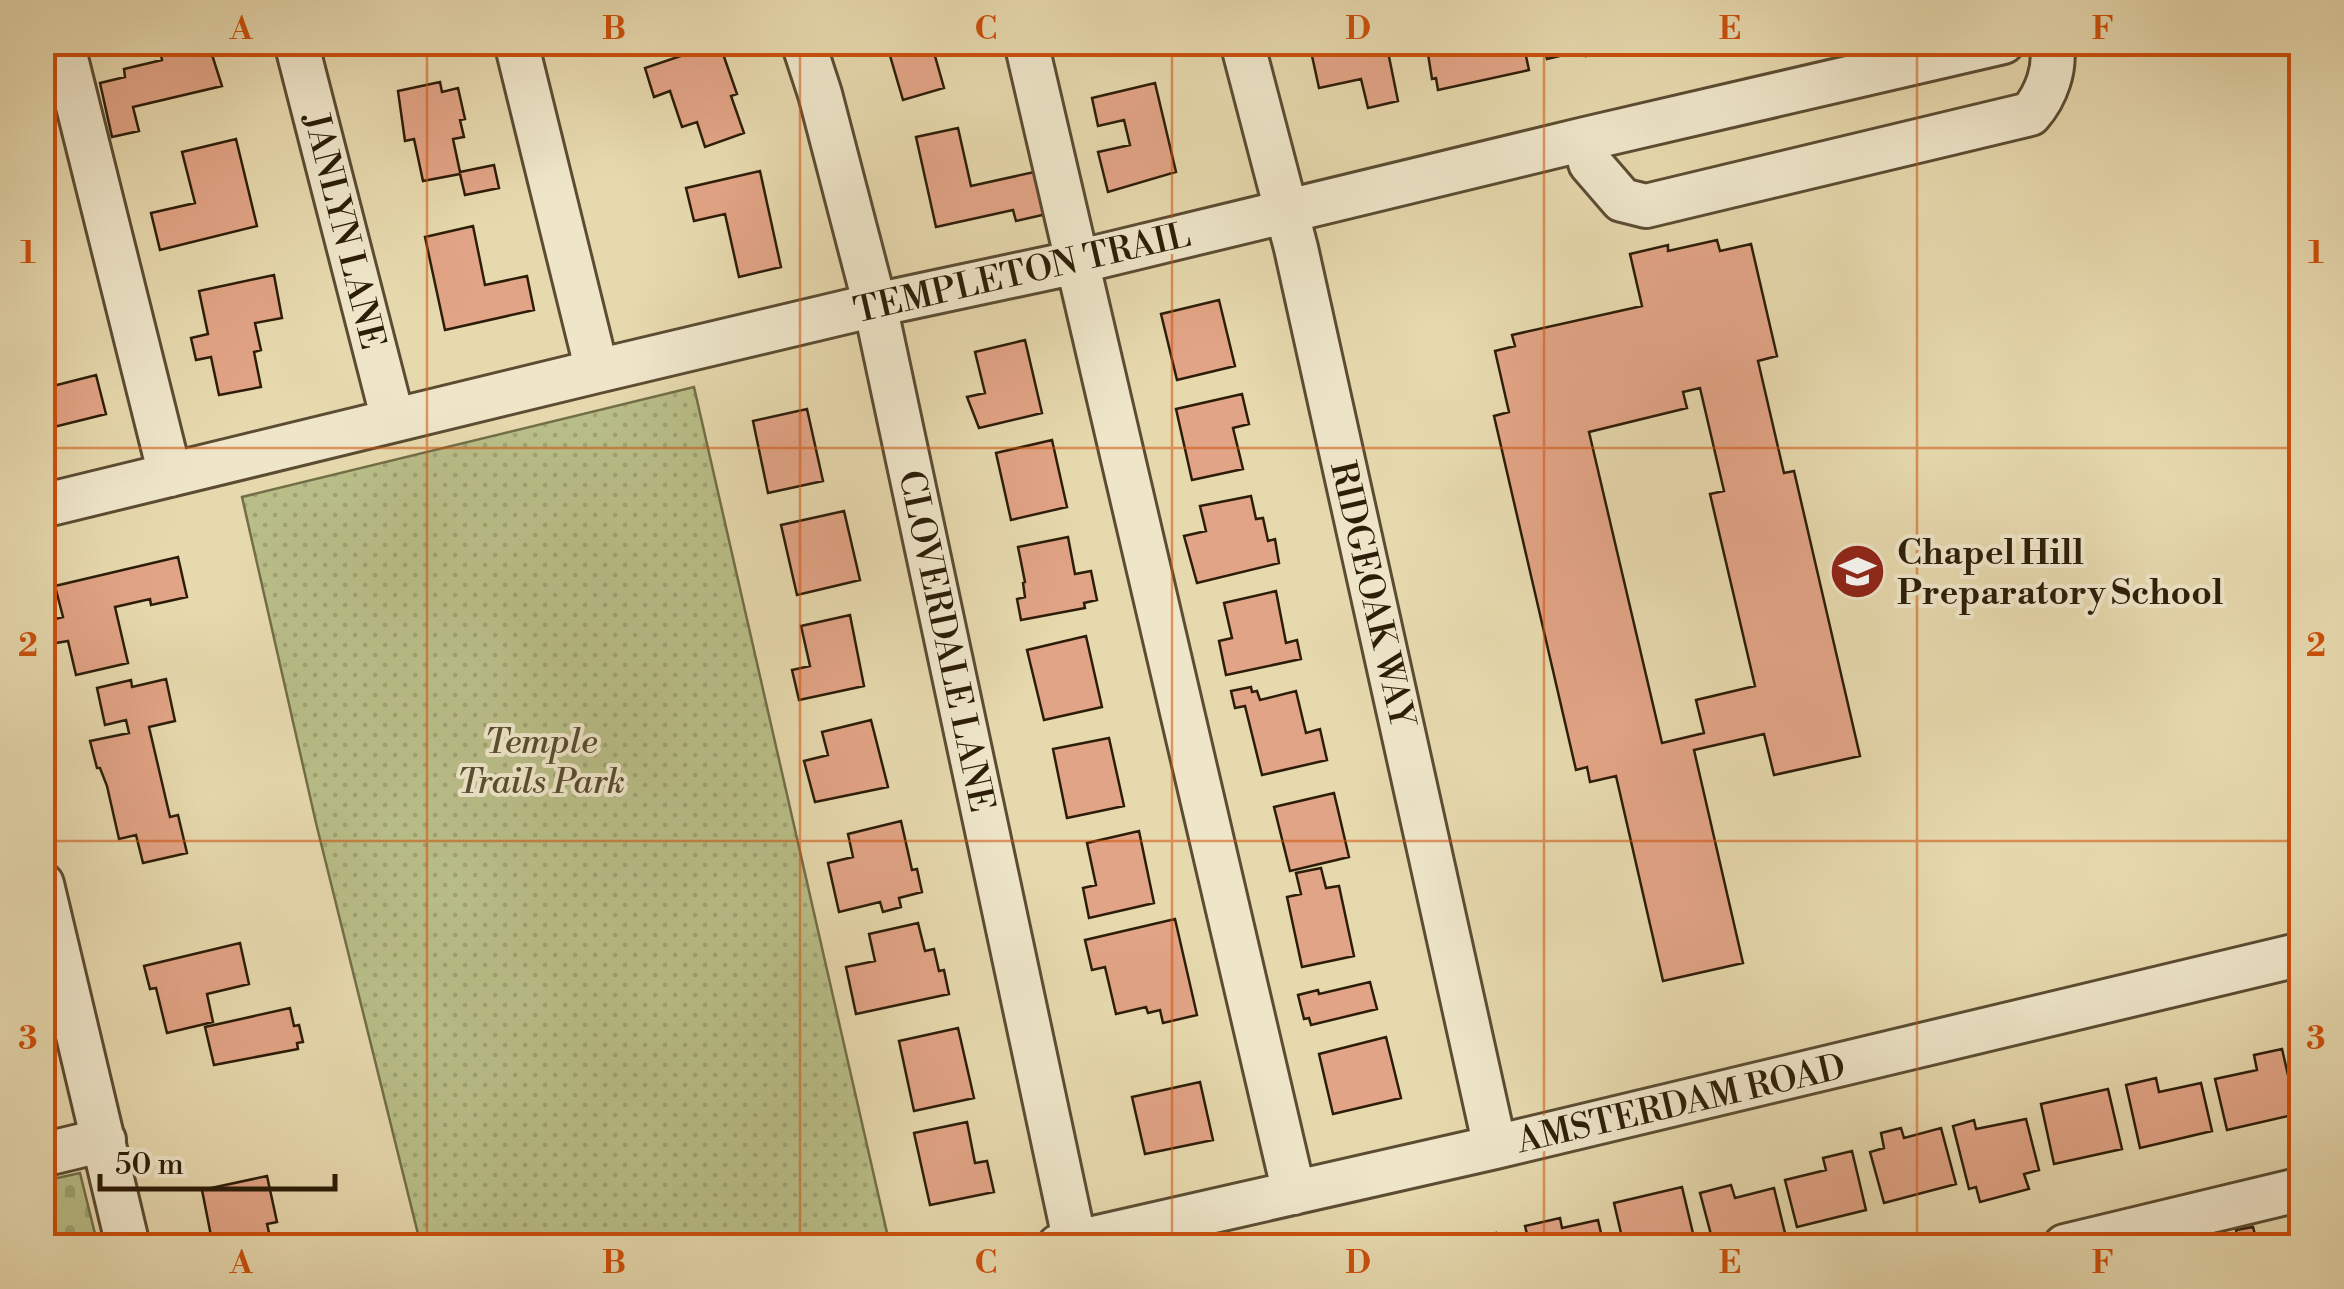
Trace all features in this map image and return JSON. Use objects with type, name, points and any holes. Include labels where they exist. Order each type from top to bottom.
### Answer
[{"type":"street","points":[[62,42],[170,474]]},
{"type":"street","name":"JANLYN LANE","points":[[296,42],[394,420]]},
{"type":"street","points":[[516,42],[597,371]]},
{"type":"street","name":"CLOVERDALE LANE","points":[[802,42],[820,94],[875,305],[1067,1245]]},
{"type":"street","points":[[1026,42],[1294,1193]]},
{"type":"street","name":"RIDGEOAK WAY","points":[[1242,42],[1286,212],[1495,1147]]},
{"type":"street","name":"TEMPLETON TRAIL","points":[[42,506],[875,305],[1077,262],[2003,42]]},
{"type":"street","points":[[1585,139],[1590,163],[1622,200],[1646,206],[2030,114],[2044,98],[2054,53],[2051,42]]},
{"type":"street","points":[[42,884],[128,1246]]},
{"type":"street","name":"AMSTERDAM ROAD","points":[[1067,1245],[2302,954]]},
{"type":"street","points":[[42,1155],[104,1140]]},
{"type":"street","points":[[2065,1246],[2302,1189]]},
{"type":"green space","name":"Temple Trails Park","points":[[694,387],[890,1246],[421,1246],[316,823],[242,497]]},
{"type":"green space","points":[[80,1173],[98,1246],[43,1246],[43,1181]]},
{"type":"building","points":[[158,42],[208,42],[222,86],[133,107],[139,131],[112,137],[100,83],[125,77],[124,69],[162,60]]},
{"type":"building","points":[[886,42],[931,42],[944,88],[903,100]]},
{"type":"building","points":[[1309,42],[1386,42],[1398,101],[1368,108],[1361,79],[1319,88]]},
{"type":"building","points":[[1452,42],[1523,42],[1529,70],[1438,90],[1436,78],[1432,79],[1427,48]]},
{"type":"building","points":[[1543,42],[1618,42],[1610,44],[1611,50],[1586,56],[1585,50],[1547,59]]},
{"type":"building","points":[[713,45],[716,52],[722,51],[737,94],[731,96],[744,133],[705,147],[697,122],[682,127],[670,91],[654,97],[645,68]]},
{"type":"building","points":[[440,82],[442,92],[458,88],[465,119],[460,120],[464,137],[453,139],[460,172],[494,165],[499,188],[465,195],[460,174],[423,181],[414,139],[405,141],[398,91]]},
{"type":"building","points":[[1155,83],[1176,172],[1108,192],[1098,152],[1130,145],[1124,120],[1098,126],[1092,98]]},
{"type":"building","points":[[958,128],[971,186],[1048,169],[1051,213],[1016,221],[1013,210],[936,227],[916,137]]},
{"type":"building","points":[[236,139],[257,226],[160,250],[151,213],[195,203],[182,152]]},
{"type":"building","points":[[760,171],[781,267],[739,277],[725,214],[694,221],[686,188]]},
{"type":"building","points":[[473,226],[485,285],[527,276],[534,310],[445,330],[425,237]]},
{"type":"building","points":[[1717,240],[1720,251],[1751,244],[1777,356],[1758,361],[1784,473],[1794,471],[1860,756],[1774,775],[1764,734],[1694,750],[1743,963],[1663,981],[1616,776],[1590,782],[1587,767],[1576,770],[1494,416],[1509,412],[1495,351],[1515,346],[1512,335],[1642,306],[1630,254],[1668,245],[1668,251]],"holes":[[[1700,388],[1724,491],[1710,494],[1755,686],[1696,700],[1704,733],[1662,743],[1589,432],[1687,408],[1683,392]]]},
{"type":"building","points":[[274,275],[282,318],[255,323],[261,350],[254,352],[261,387],[219,395],[211,357],[196,360],[191,338],[208,334],[199,291]]},
{"type":"building","points":[[1219,300],[1235,366],[1177,380],[1161,314]]},
{"type":"building","points":[[1025,340],[1042,413],[979,428],[967,397],[985,393],[975,352]]},
{"type":"building","points":[[42,347],[53,386],[96,375],[106,414],[42,430]]},
{"type":"building","points":[[1242,394],[1249,424],[1233,428],[1243,469],[1192,480],[1176,409]]},
{"type":"building","points":[[807,409],[823,481],[768,493],[753,421]]},
{"type":"building","points":[[1052,440],[1067,507],[1011,520],[996,453]]},
{"type":"building","points":[[1251,496],[1256,519],[1263,518],[1268,541],[1275,539],[1279,563],[1197,583],[1184,536],[1206,531],[1200,506]]},
{"type":"building","points":[[844,511],[860,580],[797,595],[781,525]]},
{"type":"building","points":[[1068,537],[1075,574],[1091,571],[1097,600],[1084,603],[1085,608],[1021,620],[1017,599],[1025,597],[1025,582],[1018,547]]},
{"type":"building","points":[[178,557],[187,597],[151,605],[150,599],[115,607],[128,663],[76,675],[68,641],[56,643],[51,620],[63,617],[55,586]]},
{"type":"building","points":[[1276,591],[1286,643],[1297,640],[1301,659],[1226,675],[1219,641],[1232,638],[1224,603]]},
{"type":"building","points":[[850,615],[864,686],[799,700],[792,670],[810,666],[801,626]]},
{"type":"building","points":[[1086,636],[1102,707],[1044,720],[1027,650]]},
{"type":"building","points":[[166,679],[175,721],[149,727],[170,817],[178,815],[187,853],[143,863],[136,835],[119,839],[107,786],[90,741],[129,733],[126,720],[105,725],[97,688],[131,680],[132,687]]},
{"type":"building","points":[[1251,687],[1260,700],[1296,691],[1306,733],[1320,729],[1327,760],[1262,775],[1245,706],[1235,708],[1231,691]]},
{"type":"building","points":[[871,720],[888,787],[815,802],[804,761],[828,755],[822,732]]},
{"type":"building","points":[[1109,738],[1124,806],[1067,818],[1053,749]]},
{"type":"building","points":[[1334,793],[1349,857],[1290,871],[1274,807]]},
{"type":"building","points":[[901,821],[912,870],[917,869],[922,892],[899,898],[901,907],[883,912],[880,902],[839,912],[828,863],[853,857],[848,834]]},
{"type":"building","points":[[1139,831],[1154,903],[1089,918],[1083,888],[1096,885],[1087,843]]},
{"type":"building","points":[[1321,868],[1326,888],[1339,886],[1354,956],[1302,967],[1287,897],[1301,894],[1296,873]]},
{"type":"building","points":[[1175,919],[1197,1015],[1163,1023],[1160,1010],[1148,1013],[1146,1007],[1116,1014],[1105,967],[1092,970],[1085,940]]},
{"type":"building","points":[[918,923],[925,951],[934,949],[939,971],[944,970],[949,994],[856,1014],[846,967],[875,961],[869,934]]},
{"type":"building","points":[[240,943],[249,984],[207,994],[213,1022],[167,1033],[156,988],[150,989],[144,966]]},
{"type":"building","points":[[1370,982],[1377,1009],[1311,1025],[1309,1018],[1304,1019],[1298,995]]},
{"type":"building","points":[[290,1008],[303,1042],[297,1043],[298,1049],[214,1065],[205,1027]]},
{"type":"building","points":[[958,1028],[974,1098],[914,1111],[899,1041]]},
{"type":"building","points":[[1386,1037],[1401,1098],[1333,1114],[1319,1054]]},
{"type":"building","points":[[2282,1049],[2297,1114],[2227,1130],[2215,1079],[2257,1070],[2254,1055]]},
{"type":"building","points":[[2156,1078],[2159,1092],[2201,1083],[2212,1131],[2140,1148],[2126,1085]]},
{"type":"building","points":[[1200,1082],[1213,1140],[1145,1154],[1132,1097]]},
{"type":"building","points":[[2108,1089],[2122,1149],[2054,1164],[2041,1104]]},
{"type":"building","points":[[2026,1119],[2039,1170],[2024,1174],[2029,1189],[1980,1202],[1976,1187],[1969,1189],[1953,1126],[1974,1120],[1976,1129]]},
{"type":"building","points":[[967,1122],[975,1163],[987,1161],[994,1192],[930,1205],[914,1133]]},
{"type":"building","points":[[1901,1128],[1904,1138],[1941,1128],[1956,1184],[1884,1203],[1870,1152],[1884,1148],[1881,1133]]},
{"type":"building","points":[[1852,1151],[1866,1210],[1797,1227],[1785,1180],[1826,1170],[1823,1158]]},
{"type":"building","points":[[267,1176],[277,1222],[267,1224],[270,1237],[275,1236],[278,1246],[213,1246],[202,1190]]},
{"type":"building","points":[[1731,1185],[1735,1198],[1774,1188],[1785,1233],[1751,1242],[1752,1246],[1714,1246],[1700,1193]]},
{"type":"building","points":[[1682,1187],[1696,1246],[1624,1246],[1614,1203]]},
{"type":"building","points":[[1560,1218],[1562,1228],[1598,1220],[1604,1246],[1530,1246],[1525,1226]]},
{"type":"building","points":[[2253,1227],[2258,1246],[2232,1246],[2238,1242],[2236,1230]]},
{"type":"building","points":[[1496,1233],[1499,1246],[1438,1246]]},
{"type":"place","name":"Chapel Hill Preparatory School","points":[[1858,572]]}]
